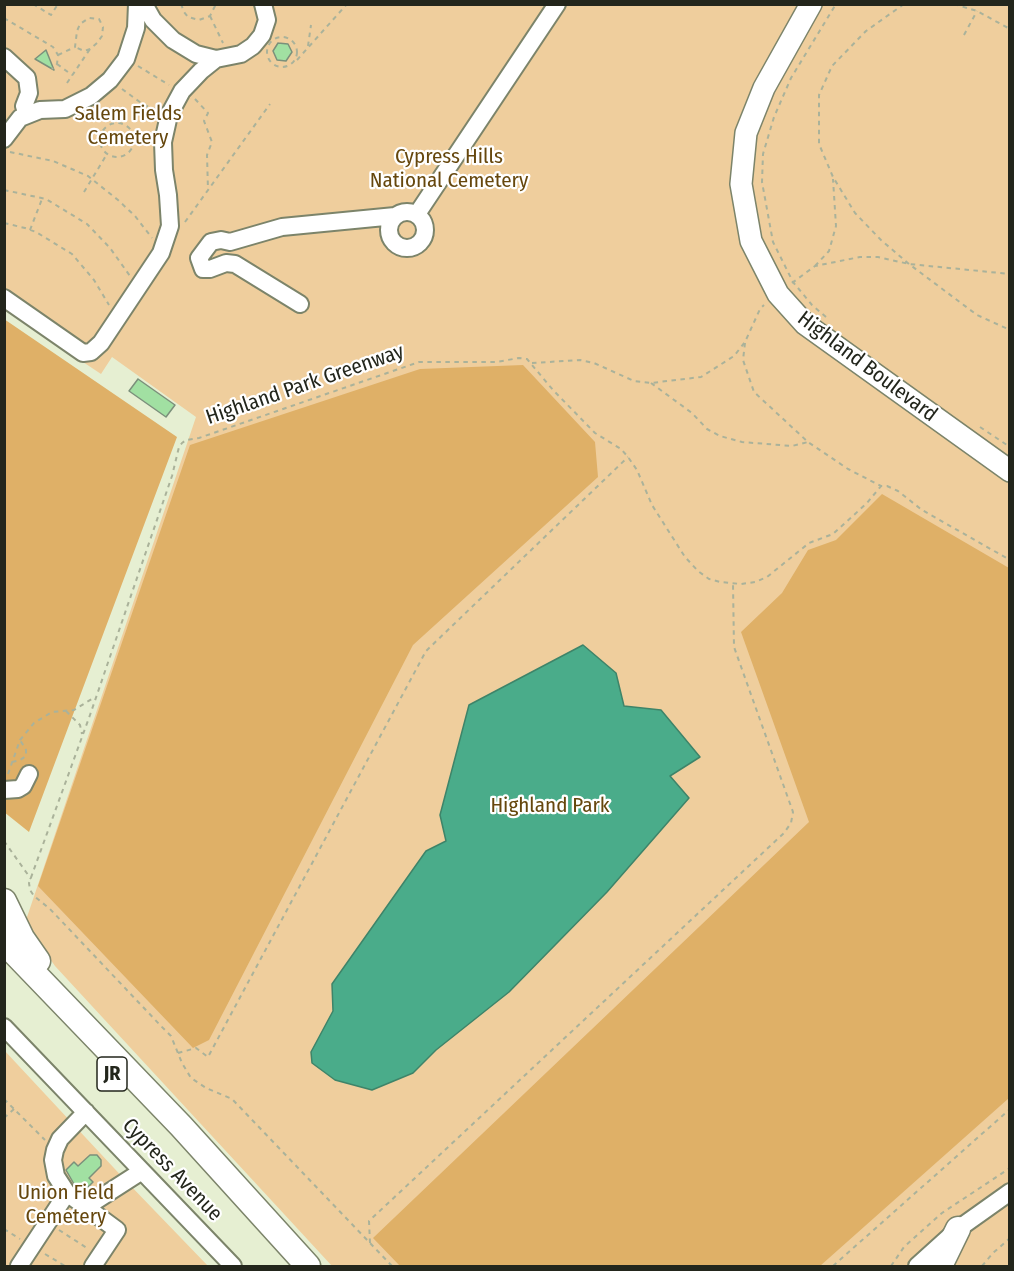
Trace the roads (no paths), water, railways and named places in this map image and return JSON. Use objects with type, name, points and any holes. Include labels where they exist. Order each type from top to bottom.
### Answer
[{"type":"highway","points":[[4,901],[15,926],[33,955],[102,1042]]},
{"type":"highway","name":"JR","points":[[4,942],[181,1126],[308,1266]]},
{"type":"highway","name":"JR","points":[[4,962],[85,1044],[287,1266]]},
{"type":"highway","points":[[940,1266],[958,1229]]},
{"type":"main road","name":"Highland Boulevard","points":[[811,4],[764,88],[746,133],[741,184],[751,241],[778,294],[805,324],[1010,471]]},
{"type":"street","points":[[4,139],[20,118],[40,110],[65,109],[91,96],[110,80],[127,56],[136,28],[137,4]]},
{"type":"street","points":[[144,4],[153,20],[173,40],[196,54],[223,57],[241,54],[253,46],[262,35],[267,20],[263,4]]},
{"type":"street","points":[[417,214],[557,4]]},
{"type":"street","points":[[4,57],[27,78],[29,93],[24,106],[27,115]]},
{"type":"street","points":[[4,298],[83,353],[91,352],[101,343],[161,253],[170,226],[163,142],[168,115],[182,91],[201,71],[223,57]]},
{"type":"street","points":[[300,304],[235,264],[226,263],[203,269],[199,258],[211,243],[221,240],[230,242],[282,227],[395,216],[406,211],[417,214],[425,224],[424,236],[417,245],[411,248],[400,246],[391,238],[389,226],[395,216]]},
{"type":"street","points":[[6,783],[18,789],[23,786],[29,774]]},
{"type":"street","name":"Cypress Avenue","points":[[4,1027],[233,1266]]},
{"type":"street","points":[[86,1112],[60,1139],[53,1160],[56,1176],[67,1193],[117,1230],[96,1261]]},
{"type":"street","points":[[86,1207],[142,1171]]},
{"type":"street","points":[[917,1266],[958,1229],[1010,1192]]},
{"type":"street","points":[[19,1266],[67,1193]]},
{"type":"park label","name":"Salem Fields Cemetery","points":[[128,126]]},
{"type":"park label","name":"Cypress Hills National Cemetery","points":[[449,169]]},
{"type":"park label","name":"Highland Park","points":[[550,806]]},
{"type":"park label","name":"Union Field Cemetery","points":[[66,1205]]}]
